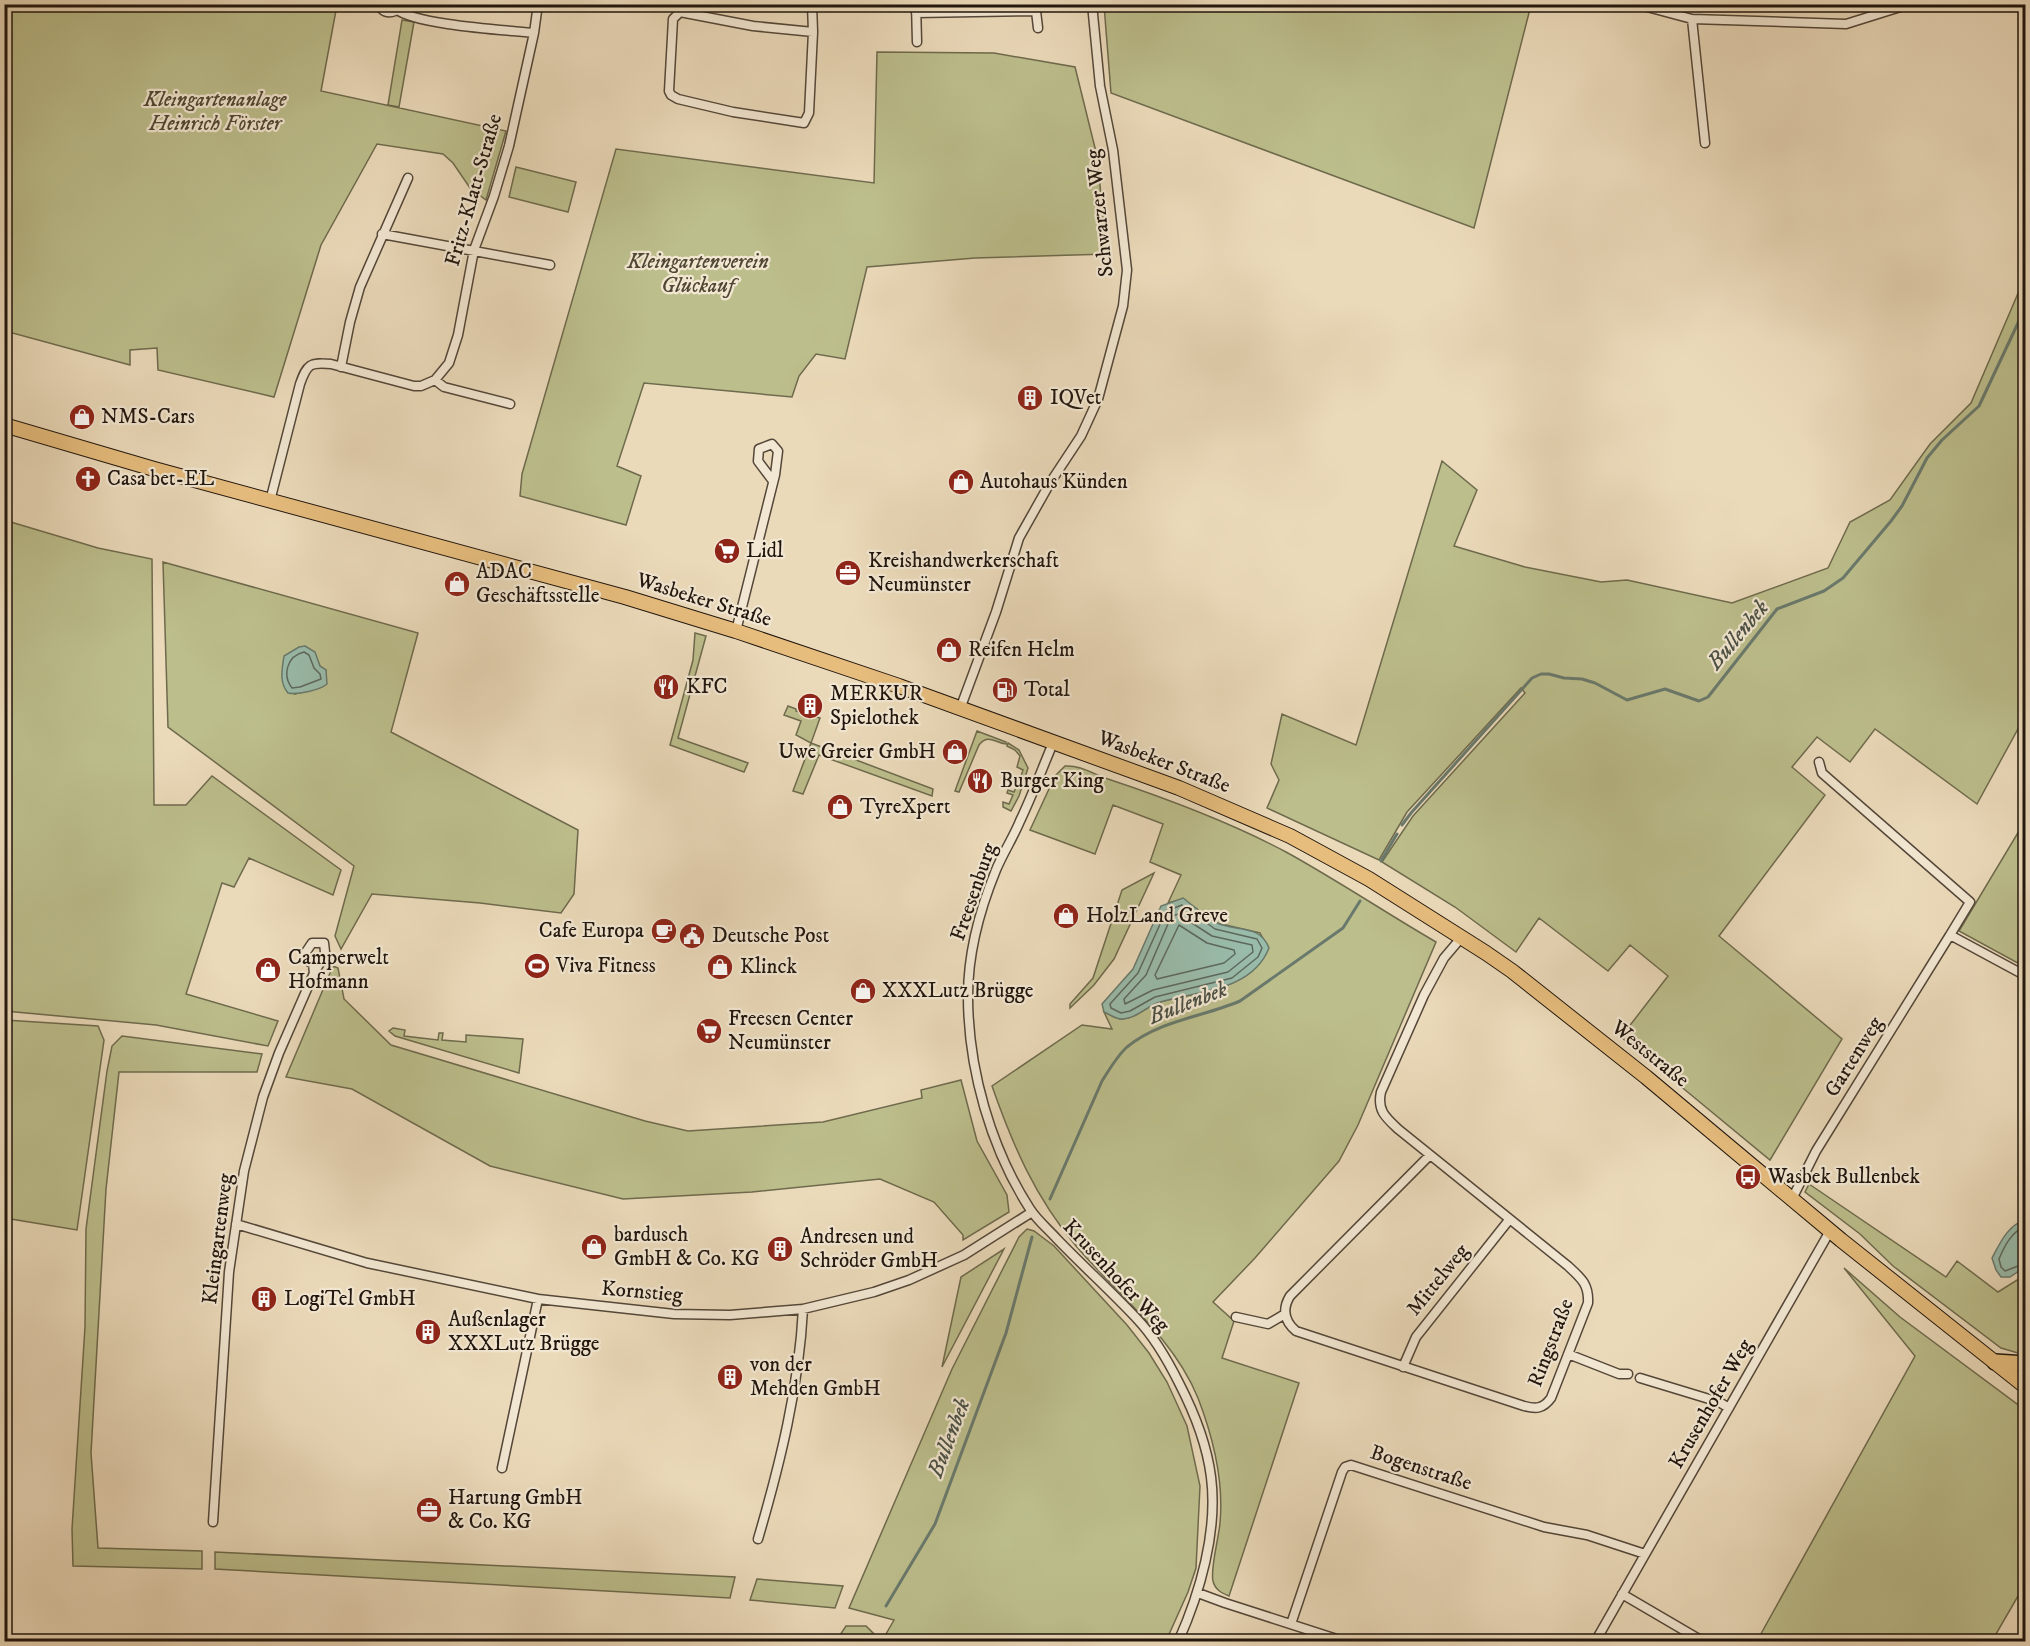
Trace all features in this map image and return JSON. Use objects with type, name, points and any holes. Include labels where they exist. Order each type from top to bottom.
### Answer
[{"type":"highway","points":[[1995,1362],[2025,1364]]},
{"type":"main road","name":"Wasbeker Straße","points":[[4,425],[270,501],[625,597],[736,631],[1179,788],[1290,836],[1369,879]]},
{"type":"main road","name":"Weststraße","points":[[1369,879],[1486,952],[1551,1000],[1830,1231],[2025,1387]]},
{"type":"street","points":[[379,4],[383,11],[387,12],[398,7],[406,15],[443,23],[534,33]]},
{"type":"street","name":"Fritz-Klatt-Straße","points":[[435,380],[449,363],[458,335],[474,250],[509,146],[534,33],[538,4]]},
{"type":"street","points":[[812,4],[813,32],[809,113],[804,123],[678,99],[669,91],[673,19],[678,13],[683,12],[753,26],[813,32]]},
{"type":"street","name":"Schwarzer Weg","points":[[960,709],[996,612],[1019,538],[1050,483],[1082,436],[1098,399],[1123,306],[1126,270],[1113,150],[1100,86],[1092,4]]},
{"type":"street","points":[[1636,4],[1692,19],[1846,24],[1910,4]]},
{"type":"street","points":[[917,42],[916,9],[1036,8],[1038,28]]},
{"type":"street","points":[[1692,19],[1705,142]]},
{"type":"street","points":[[341,367],[356,300],[382,234],[408,178]]},
{"type":"street","points":[[382,234],[550,265]]},
{"type":"street","points":[[270,501],[306,369],[314,363],[341,367],[414,386],[421,386],[435,380],[444,387],[510,404]]},
{"type":"street","points":[[736,631],[773,482]]},
{"type":"street","name":"Freesenburg","points":[[1043,1225],[1032,1212],[1010,1175],[996,1140],[976,1073],[970,1039],[968,996],[971,958],[982,911],[996,870],[1021,820],[1053,743]]},
{"type":"street","name":"Gartenweg","points":[[1792,1199],[1816,1150],[1970,902],[1822,773],[1819,762]]},
{"type":"street","points":[[1950,935],[2025,976]]},
{"type":"street","name":"Ringstraße","points":[[1285,1314],[1290,1326],[1296,1331],[1403,1367],[1536,1408],[1545,1406],[1551,1398],[1588,1303],[1588,1288],[1582,1278],[1429,1156],[1383,1116],[1378,1103],[1424,995],[1444,958],[1461,938]]},
{"type":"street","name":"Kleingartenweg","points":[[213,1522],[229,1272],[244,1171],[263,1097],[279,1053],[314,973]]},
{"type":"street","points":[[1236,1317],[1268,1324],[1285,1314],[1290,1296],[1429,1156]]},
{"type":"street","name":"Kornstieg","points":[[236,1224],[367,1263],[538,1299],[674,1314],[730,1315],[803,1309],[874,1292],[909,1280],[964,1255],[1032,1212]]},
{"type":"street","name":"Mittelweg","points":[[1403,1367],[1416,1336],[1509,1220]]},
{"type":"street","name":"Krusenhofer Weg","points":[[1043,1225],[1140,1322],[1168,1362],[1189,1402],[1200,1433],[1211,1477],[1212,1508],[1208,1551],[1198,1593],[1178,1641]]},
{"type":"street","name":"Krusenhofer Weg","points":[[1595,1641],[1830,1231]]},
{"type":"street","points":[[502,1468],[538,1299]]},
{"type":"street","points":[[758,1539],[777,1473],[790,1410],[803,1309]]},
{"type":"street","points":[[1568,1354],[1619,1374],[1628,1374]]},
{"type":"street","points":[[1640,1378],[1719,1402],[1729,1408]]},
{"type":"street","name":"Bogenstraße","points":[[1291,1624],[1342,1472],[1345,1467],[1351,1465],[1544,1527],[1587,1535],[1645,1554]]},
{"type":"street","points":[[1198,1593],[1225,1604],[1346,1641]]},
{"type":"street","points":[[1622,1594],[1704,1641]]},
{"type":"green space","name":"Kleingartenanlage Heinrich Förster","points":[[4,5],[337,5],[321,91],[506,131],[486,200],[470,188],[453,163],[443,154],[377,144],[321,245],[274,397],[158,370],[157,348],[130,350],[130,365],[5,331]]},
{"type":"green space","points":[[1104,5],[1531,5],[1474,228],[1111,93]]},
{"type":"green space","points":[[402,20],[414,22],[399,107],[388,105]]},
{"type":"green space","name":"Kleingartenverein Glückauf","points":[[877,52],[994,53],[1075,67],[1097,156],[1107,254],[975,258],[867,267],[845,359],[816,354],[799,376],[792,397],[644,383],[617,466],[641,476],[626,525],[520,496],[522,474],[616,149],[874,183]]},
{"type":"green space","points":[[516,167],[576,182],[568,212],[509,197]]},
{"type":"green space","points":[[2025,277],[2025,716],[1977,804],[1875,729],[1850,762],[1817,737],[1792,767],[1825,795],[1719,936],[1842,1039],[1770,1160],[1621,1037],[1668,976],[1630,945],[1608,971],[1539,918],[1516,952],[1455,907],[1382,862],[1413,816],[1525,693],[1521,688],[1407,812],[1379,860],[1267,808],[1279,780],[1271,764],[1282,714],[1356,745],[1442,461],[1477,490],[1454,546],[1525,567],[1601,582],[1627,580],[1732,603],[1828,568],[1850,522],[1890,500],[1930,444],[1971,403]]},
{"type":"green space","points":[[4,520],[98,548],[152,559],[154,805],[186,805],[212,776],[341,870],[333,895],[249,858],[234,887],[222,883],[186,994],[278,1021],[268,1046],[156,1025],[5,1011]]},
{"type":"green space","points":[[163,562],[418,633],[391,732],[578,830],[574,894],[561,913],[480,903],[372,894],[341,949],[335,936],[354,866],[168,727]],"holes":[[[316,660],[326,670],[322,687],[295,694]]]},
{"type":"green space","points":[[695,633],[706,636],[678,738],[748,763],[744,772],[670,745],[693,660]]},
{"type":"green space","points":[[788,706],[796,711],[820,718],[811,743],[796,735],[801,721],[784,715]]},
{"type":"green space","points":[[977,731],[1006,742],[1006,744],[989,739],[982,741],[959,792],[955,791]]},
{"type":"green space","points":[[811,743],[933,789],[932,796],[819,755],[803,794],[793,791]]},
{"type":"green space","points":[[1008,743],[1019,750],[1028,768],[1019,796],[1011,811],[1003,807],[1003,802],[1009,804],[1013,795],[1007,793],[1008,790],[1014,792],[1018,783],[1012,780],[1013,777],[1020,779],[1023,770],[1017,767],[1020,756],[1007,746]]},
{"type":"green space","points":[[1065,766],[1082,768],[1243,831],[1286,852],[1436,942],[1358,1125],[1339,1161],[1255,1258],[1213,1302],[1234,1321],[1222,1358],[1299,1383],[1229,1596],[1217,1589],[1212,1576],[1220,1523],[1219,1475],[1213,1444],[1198,1398],[1174,1355],[1159,1336],[1061,1228],[1026,1170],[992,1086],[1082,1025],[1112,1029],[1104,1012],[1117,1018],[1126,1018],[1137,1015],[1160,1002],[1222,987],[1250,973],[1268,948],[1260,933],[1217,923],[1183,899],[1168,903],[1181,875],[1150,862],[1163,824],[1113,805],[1095,854],[1030,830],[1055,776]]},
{"type":"green space","points":[[2025,821],[2025,967],[1959,931]]},
{"type":"green space","points":[[1154,873],[1114,959],[1094,985],[1070,1008],[1070,1004],[1093,978],[1122,890]]},
{"type":"green space","points":[[333,966],[338,968],[344,999],[391,1045],[645,1121],[688,1131],[823,1122],[922,1098],[921,1090],[961,1080],[977,1141],[1007,1195],[1009,1212],[963,1240],[963,1235],[934,1202],[880,1179],[752,1192],[623,1199],[490,1166],[352,1089],[286,1077]]},
{"type":"green space","points":[[5,1020],[98,1026],[104,1040],[77,1230],[5,1218]]},
{"type":"green space","points":[[393,1028],[405,1030],[404,1036],[438,1040],[439,1033],[443,1033],[442,1040],[466,1042],[466,1035],[523,1039],[519,1073],[395,1036],[389,1031]]},
{"type":"green space","points":[[122,1036],[262,1054],[257,1072],[119,1072],[106,1189],[91,1453],[98,1548],[202,1551],[202,1569],[73,1566],[72,1529],[85,1327],[86,1229],[107,1071],[112,1046]]},
{"type":"green space","points":[[1809,1184],[1946,1277],[1957,1261],[1998,1292],[2025,1275],[2025,1353],[2001,1348],[1893,1266],[1860,1234],[1805,1192]]},
{"type":"green space","points":[[1027,1229],[1034,1231],[1054,1246],[1127,1325],[1149,1353],[1167,1382],[1187,1426],[1200,1486],[1196,1568],[1188,1592],[1166,1641],[882,1641],[894,1620],[849,1608],[952,1369],[1019,1237]]},
{"type":"green space","points":[[1004,1249],[942,1367],[961,1277]]},
{"type":"green space","points":[[1844,1268],[1900,1317],[2025,1410],[2025,1584],[1992,1641],[1757,1641],[1915,1356]]},
{"type":"green space","points":[[215,1552],[735,1577],[730,1598],[215,1569]]},
{"type":"green space","points":[[757,1579],[843,1586],[835,1608],[750,1600]]},
{"type":"green space","points":[[846,1626],[866,1626],[874,1634],[870,1641],[836,1641]]},
{"type":"water","points":[[305,646],[315,652],[320,666],[326,670],[327,684],[309,692],[288,693],[282,680],[284,656]]},
{"type":"water","points":[[1183,898],[1217,923],[1260,935],[1269,948],[1261,962],[1237,981],[1222,987],[1160,1002],[1132,1017],[1119,1019],[1104,1012],[1102,1004],[1133,969],[1161,906]]},
{"type":"water","points":[[2025,1220],[2025,1267],[2010,1277],[2001,1277],[1992,1258],[2009,1230]]},
{"type":"waterway","name":"Bullenbek","points":[[2019,19],[2026,28]]},
{"type":"waterway","name":"Bullenbek","points":[[1402,825],[1532,678],[1541,674],[1582,679],[1595,683],[1627,700],[1665,689],[1699,701],[1708,697],[1777,609],[1824,591],[1843,578],[1891,521],[1902,506],[1927,458],[1942,440],[1979,406],[2026,306]]},
{"type":"waterway","name":"Bullenbek","points":[[1381,861],[1397,834]]},
{"type":"waterway","name":"Bullenbek","points":[[1050,1199],[1102,1081],[1127,1047],[1153,1031],[1240,1001],[1343,928],[1360,901]]},
{"type":"waterway","name":"Bullenbek","points":[[886,1606],[935,1524],[1006,1333],[1032,1237]]},
{"type":"place","name":"IQVet","points":[[1030,398]]},
{"type":"place","name":"NMS-Cars","points":[[82,417]]},
{"type":"place","name":"Casa bet-EL","points":[[88,479]]},
{"type":"place","name":"Autohaus Künden","points":[[961,482]]},
{"type":"place","name":"Lidl","points":[[727,551]]},
{"type":"place","name":"Kreishandwerkerschaft Neumünster","points":[[848,573]]},
{"type":"place","name":"ADAC Geschäftsstelle","points":[[457,584]]},
{"type":"place","name":"Reifen Helm","points":[[949,650]]},
{"type":"place","name":"KFC","points":[[666,687]]},
{"type":"place","name":"Total","points":[[1005,690]]},
{"type":"place","name":"MERKUR Spielothek","points":[[810,706]]},
{"type":"place","name":"Uwe Greier GmbH","points":[[955,752]]},
{"type":"place","name":"Burger King","points":[[980,781]]},
{"type":"place","name":"TyreXpert","points":[[840,807]]},
{"type":"place","name":"HolzLand Greve","points":[[1066,916]]},
{"type":"place","name":"Cafe Europa","points":[[664,931]]},
{"type":"place","name":"Deutsche Post","points":[[692,936]]},
{"type":"place","name":"Viva Fitness","points":[[537,966]]},
{"type":"place","name":"Klinck","points":[[720,967]]},
{"type":"place","name":"Camperwelt Hofmann","points":[[268,970]]},
{"type":"place","name":"XXXLutz Brügge","points":[[863,991]]},
{"type":"place","name":"Freesen Center Neumünster","points":[[709,1031]]},
{"type":"place","name":"Wasbek Bullenbek","points":[[1748,1177]]},
{"type":"place","name":"bardusch GmbH & Co. KG","points":[[594,1247]]},
{"type":"place","name":"Andresen und Schröder GmbH","points":[[780,1249]]},
{"type":"place","name":"LogiTel GmbH","points":[[264,1299]]},
{"type":"place","name":"Außenlager XXXLutz Brügge","points":[[428,1332]]},
{"type":"place","name":"von der Mehden GmbH","points":[[730,1377]]},
{"type":"place","name":"Hartung GmbH & Co. KG","points":[[429,1510]]}]
